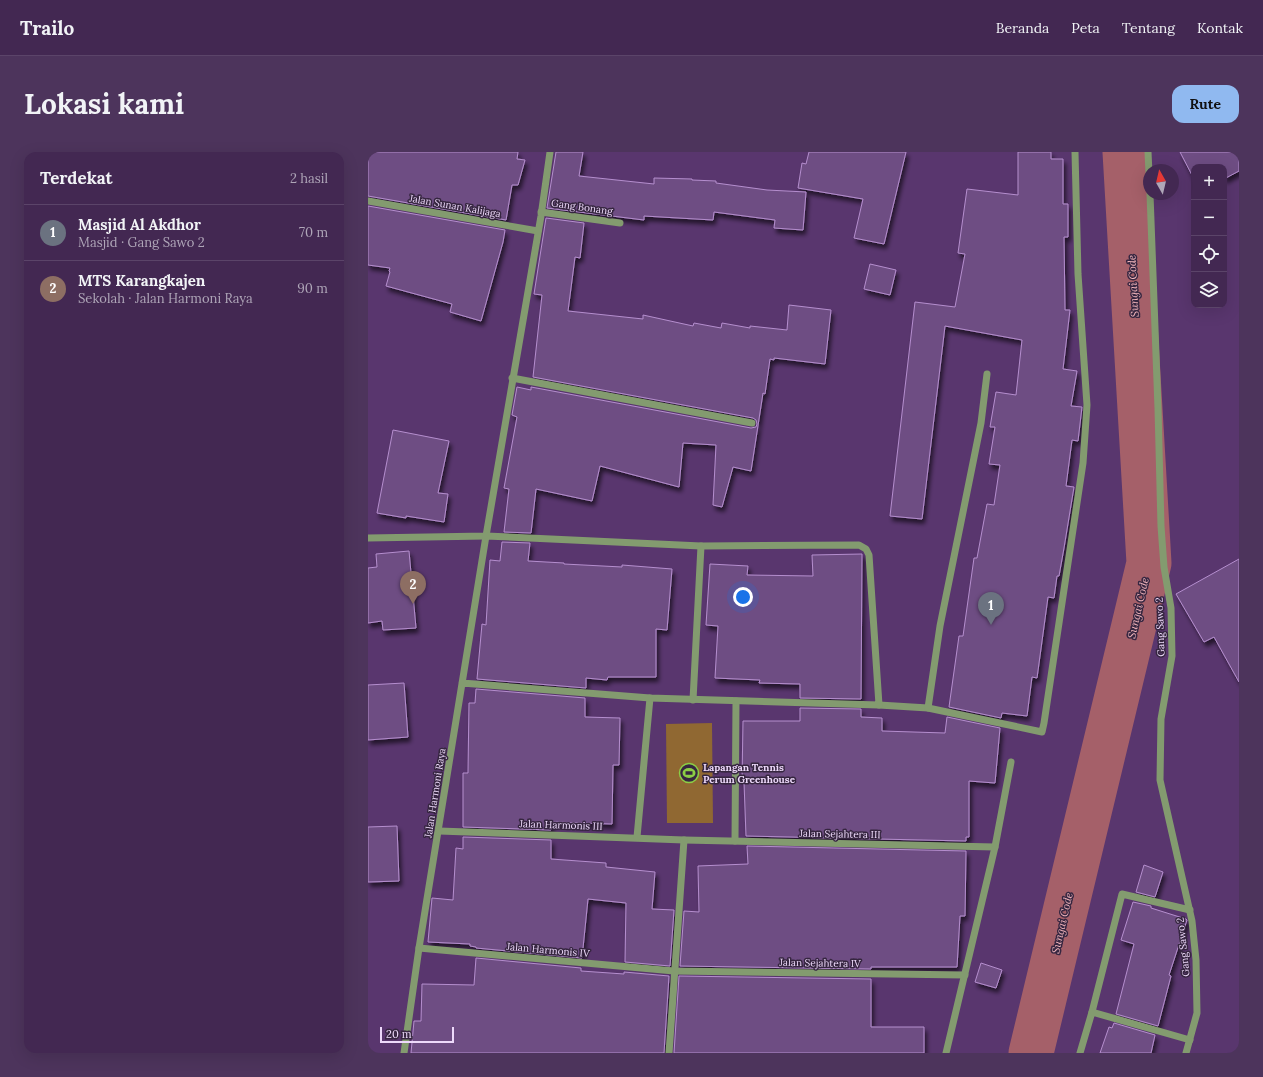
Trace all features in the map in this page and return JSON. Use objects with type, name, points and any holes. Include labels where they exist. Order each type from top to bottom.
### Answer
[{"type":"street","name":"Jalan Harmoni Raya","points":[[404,1053],[419,948],[550,152]]},
{"type":"street","points":[[462,683],[650,698],[879,705],[928,708],[1042,732],[1083,463],[1087,405],[1078,274],[1075,152]]},
{"type":"street","points":[[1148,152],[1149,164]]},
{"type":"street","name":"Gang Sawo 2","points":[[1150,200],[1161,526],[1164,567],[1171,608],[1172,648],[1161,719],[1160,780],[1190,910],[1196,960],[1197,1013],[1186,1053]]},
{"type":"street","name":"Jalan Sunan Kalijaga","points":[[368,201],[538,231]]},
{"type":"street","name":"Gang Bonang","points":[[541,212],[620,223]]},
{"type":"street","points":[[928,708],[940,626],[981,422],[987,374]]},
{"type":"street","points":[[512,378],[752,423]]},
{"type":"street","points":[[368,538],[486,536],[700,546],[860,545],[866,549],[869,555],[879,705]]},
{"type":"street","points":[[693,700],[700,546]]},
{"type":"street","points":[[637,837],[650,698]]},
{"type":"street","points":[[735,841],[736,701]]},
{"type":"street","points":[[946,1053],[995,848],[1011,762]]},
{"type":"street","name":"Jalan Harmonis III","points":[[439,831],[637,837],[684,840]]},
{"type":"street","points":[[669,1053],[684,840]]},
{"type":"street","name":"Jalan Sejahtera III","points":[[684,840],[995,848]]},
{"type":"street","points":[[1080,1053],[1122,894],[1190,910]]},
{"type":"street","name":"Jalan Harmonis IV","points":[[419,948],[674,971]]},
{"type":"street","name":"Jalan Sejahtera IV","points":[[674,971],[965,975]]},
{"type":"street","points":[[1092,1012],[1190,1040]]},
{"type":"shaded area","name":"Lapangan Tennis Perum Greenhouse","points":[[712,723],[713,823],[667,823],[666,724]]},
{"type":"building","points":[[368,152],[518,152],[517,159],[525,160],[518,185],[512,185],[506,220],[368,196]]},
{"type":"building","points":[[556,152],[583,152],[579,176],[654,184],[654,178],[692,179],[716,181],[716,183],[767,190],[806,192],[803,230],[774,228],[775,220],[714,212],[713,220],[644,216],[644,220],[547,208]]},
{"type":"building","points":[[809,152],[906,152],[884,244],[854,238],[863,199],[798,188],[802,163],[806,164]]},
{"type":"building","points":[[1018,152],[1051,152],[1051,159],[1063,159],[1063,204],[1068,204],[1068,237],[1064,237],[1065,310],[1070,310],[1063,369],[1077,371],[1071,406],[1082,407],[1078,441],[1072,440],[1066,486],[1074,487],[1064,548],[1059,576],[1057,576],[1054,598],[1048,597],[1037,678],[1032,677],[1027,716],[1002,713],[1001,718],[949,707],[959,636],[963,636],[974,558],[977,558],[987,504],[994,505],[1000,465],[989,464],[995,427],[990,427],[996,392],[1016,395],[1022,340],[945,326],[922,519],[890,516],[915,302],[955,307],[965,254],[958,253],[967,189],[1018,195]]},
{"type":"building","points":[[1180,152],[1239,152],[1239,171],[1227,177],[1227,164],[1191,164],[1191,173]]},
{"type":"building","points":[[368,206],[505,230],[481,321],[450,312],[452,304],[386,286],[390,268],[368,265]]},
{"type":"building","points":[[546,218],[584,223],[580,258],[575,257],[568,311],[643,319],[643,315],[693,326],[694,323],[721,328],[722,323],[750,328],[750,326],[787,330],[789,305],[831,310],[825,364],[774,358],[774,360],[770,359],[765,394],[763,393],[751,471],[733,467],[722,507],[713,505],[716,445],[683,443],[679,487],[600,466],[592,501],[536,489],[531,533],[504,532],[509,489],[504,488],[517,417],[512,415],[517,387],[531,390],[531,387],[751,428],[756,427],[757,424],[756,420],[753,418],[533,377],[542,295],[534,294]]},
{"type":"building","points":[[870,264],[896,270],[890,295],[864,289]]},
{"type":"building","points":[[393,430],[449,441],[438,493],[448,494],[444,522],[377,513]]},
{"type":"building","points":[[502,542],[530,543],[528,561],[622,567],[622,565],[672,569],[667,630],[656,629],[656,677],[608,677],[607,680],[586,678],[586,688],[477,679],[482,624],[486,625],[490,560],[500,561]]},
{"type":"building","points":[[409,551],[416,628],[383,630],[382,621],[368,623],[368,568],[377,567],[376,554]]},
{"type":"building","points":[[862,554],[861,699],[800,698],[800,684],[759,683],[760,680],[715,678],[718,626],[706,625],[710,564],[748,566],[747,575],[813,576],[812,555]]},
{"type":"building","points":[[1239,559],[1239,682],[1214,637],[1204,642],[1176,594]]},
{"type":"building","points":[[404,683],[408,737],[368,740],[368,685]]},
{"type":"building","points":[[476,689],[585,698],[585,717],[620,718],[619,765],[613,765],[612,824],[551,822],[551,830],[463,827],[463,773],[468,773],[469,703],[475,703]]},
{"type":"building","points":[[800,708],[861,709],[861,717],[882,718],[882,731],[945,733],[947,717],[1000,728],[995,783],[969,781],[969,837],[966,837],[966,841],[746,836],[744,782],[742,782],[743,721],[800,721]]},
{"type":"building","points":[[397,826],[399,881],[368,882],[368,827]]},
{"type":"building","points":[[463,837],[551,840],[551,859],[606,863],[606,867],[655,872],[652,909],[674,910],[670,966],[625,962],[626,903],[588,899],[582,958],[476,948],[470,946],[470,944],[428,942],[432,898],[453,900],[456,848],[463,849]]},
{"type":"building","points":[[747,846],[966,851],[965,916],[960,916],[957,967],[871,967],[871,969],[680,966],[684,911],[699,912],[698,866],[748,864]]},
{"type":"building","points":[[1144,865],[1163,872],[1155,897],[1136,892]]},
{"type":"building","points":[[1133,902],[1151,906],[1151,908],[1187,920],[1169,975],[1171,976],[1158,1026],[1116,1014],[1134,944],[1121,940]]},
{"type":"building","points":[[476,958],[581,968],[581,971],[624,974],[624,972],[669,976],[664,1053],[411,1053],[414,1021],[421,1021],[422,984],[474,985]]},
{"type":"building","points":[[981,963],[1002,970],[996,988],[975,982]]},
{"type":"building","points":[[679,976],[871,979],[871,1027],[924,1027],[924,1053],[674,1053]]},
{"type":"building","points":[[1114,1023],[1155,1035],[1151,1053],[1100,1053],[1109,1027],[1112,1028]]},
{"type":"waterway","name":"Sungai Code","points":[[1031,1053],[1149,563],[1125,152]]},
{"type":"place","name":"MTS Karangkajen","points":[[413,604]]},
{"type":"place","name":"Masjid Al Akdhor","points":[[991,625]]},
{"type":"place","name":"Lapangan Tennis Perum Greenhouse","points":[[689,773]]}]
